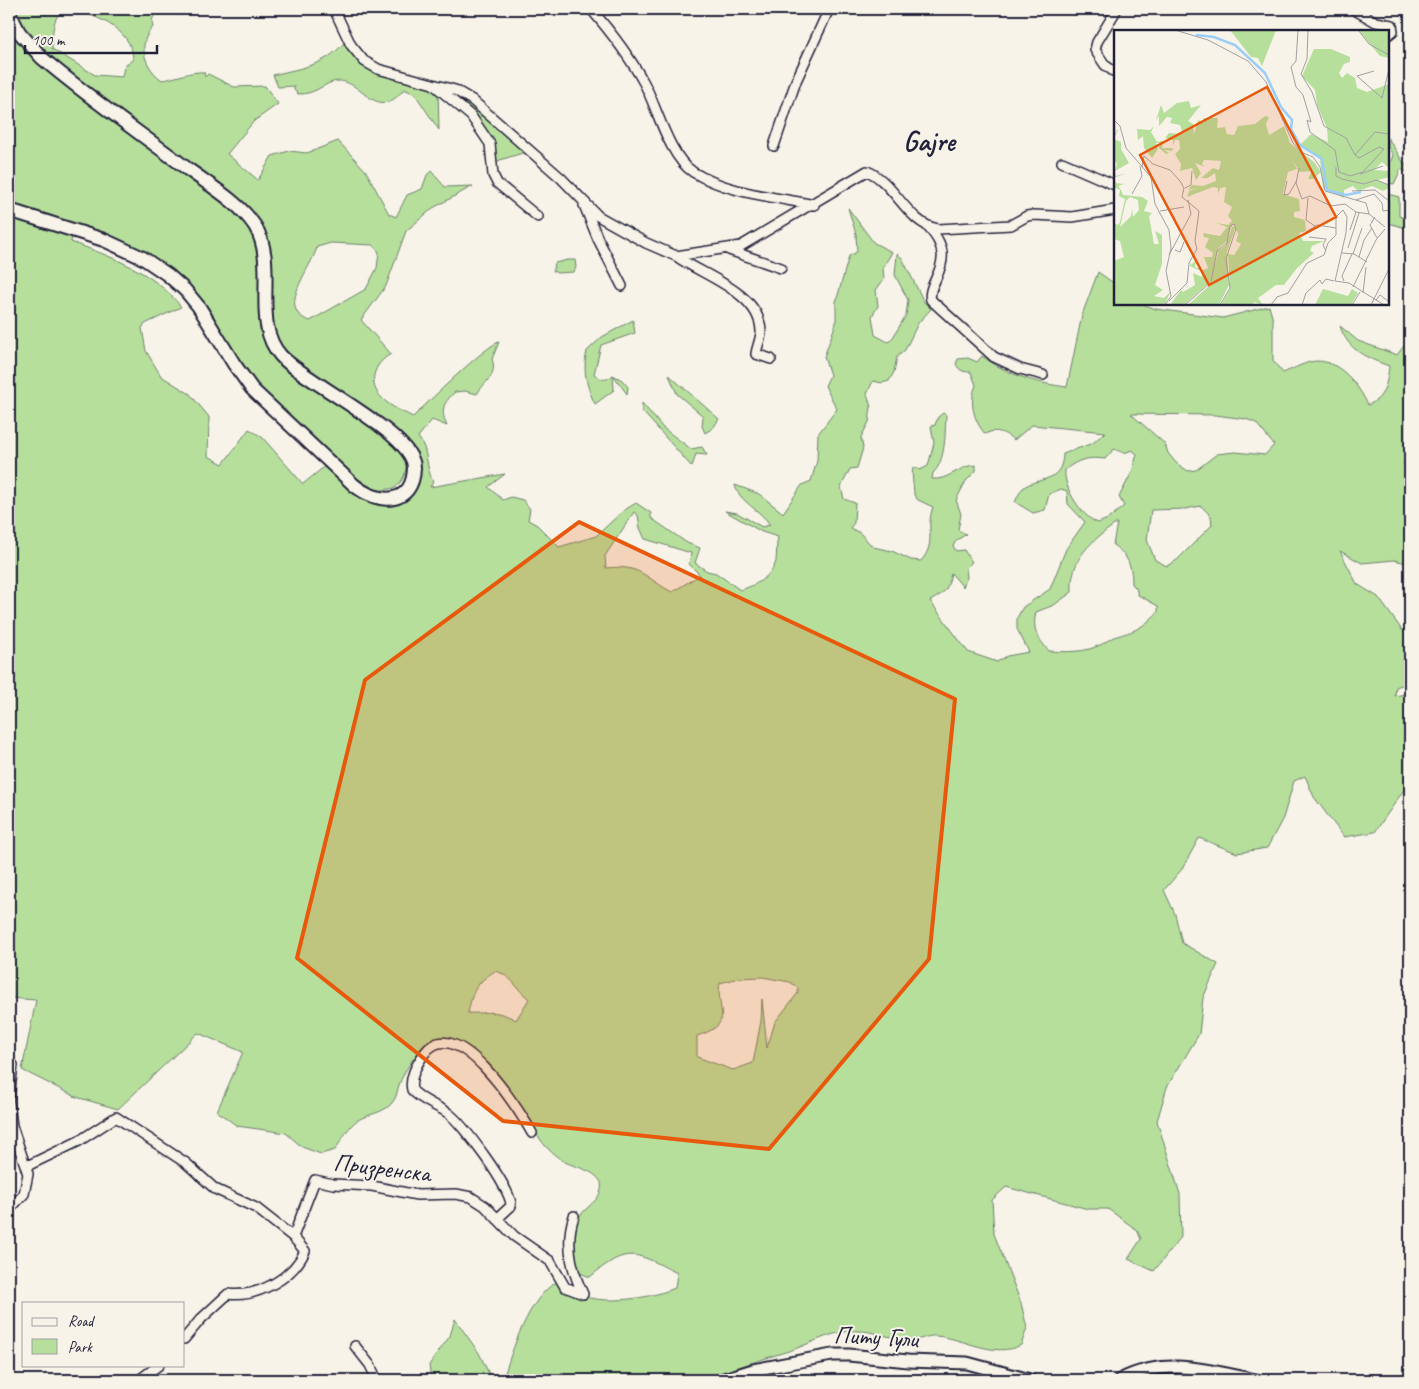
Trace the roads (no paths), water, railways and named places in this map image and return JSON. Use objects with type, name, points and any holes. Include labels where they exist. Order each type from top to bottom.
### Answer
[{"type":"main road","points":[[9,12],[19,32],[42,58],[221,194],[252,222],[266,252],[266,314],[269,333],[274,347],[296,369],[382,426],[403,444],[414,462],[413,475],[408,486],[397,497],[385,500],[372,497],[354,486],[252,389],[193,299],[177,282],[158,268],[127,250],[91,235],[9,210]]},
{"type":"street","points":[[334,9],[351,45],[368,64],[455,90],[472,100],[561,178],[604,220],[718,279],[753,309],[758,316],[760,329],[756,354],[772,359]]},
{"type":"street","points":[[591,9],[640,76],[678,154],[686,166],[697,174],[730,186],[814,205]]},
{"type":"street","points":[[774,146],[796,81],[829,9]]},
{"type":"street","points":[[1113,71],[1105,65],[1096,50],[1097,42],[1117,9]]},
{"type":"street","points":[[1353,9],[1376,22],[1392,25],[1393,31],[1389,34]]},
{"type":"street","points":[[433,84],[465,109],[486,135],[492,148],[493,175],[498,183],[538,217]]},
{"type":"street","points":[[1062,162],[1114,186]]},
{"type":"street","points":[[676,256],[728,249],[749,243],[867,171],[881,181],[927,226],[937,239],[942,262],[940,272],[930,293],[931,300],[994,357],[1014,367],[1043,375]]},
{"type":"street","points":[[582,200],[598,239],[622,286]]},
{"type":"street","points":[[927,226],[938,229],[992,228],[1016,224],[1027,216],[1072,217],[1114,210]]},
{"type":"street","points":[[728,249],[781,268]]},
{"type":"street","points":[[497,1219],[511,1206],[507,1190],[476,1144],[457,1120],[412,1090],[414,1074],[429,1048],[437,1042],[446,1042],[468,1053],[513,1103],[532,1133]]},
{"type":"street","points":[[9,1098],[13,1065]]},
{"type":"street","points":[[9,1103],[12,1126],[28,1174],[24,1194],[9,1210]]},
{"type":"street","points":[[26,1166],[79,1140],[116,1117],[186,1163],[215,1189],[256,1208],[293,1237],[305,1251],[299,1264],[263,1290],[242,1296],[228,1294],[201,1319],[185,1338]]},
{"type":"street","name":"Призренска","points":[[293,1237],[315,1180],[333,1184],[372,1186],[417,1195],[456,1194],[471,1197],[485,1206],[514,1236],[550,1261],[565,1287],[583,1294],[577,1280],[569,1248],[571,1225],[574,1216]]},
{"type":"street","points":[[355,1346],[370,1365],[377,1380]]},
{"type":"street","name":"Питу Гули","points":[[720,1380],[754,1370],[832,1355],[849,1354],[921,1362],[967,1363],[1030,1380]]},
{"type":"street","points":[[139,1380],[158,1366]]},
{"type":"street","points":[[1120,1380],[1147,1370],[1176,1366],[1200,1368],[1256,1380]]},
{"type":"district","name":"Gajre","points":[[929,140]]}]
